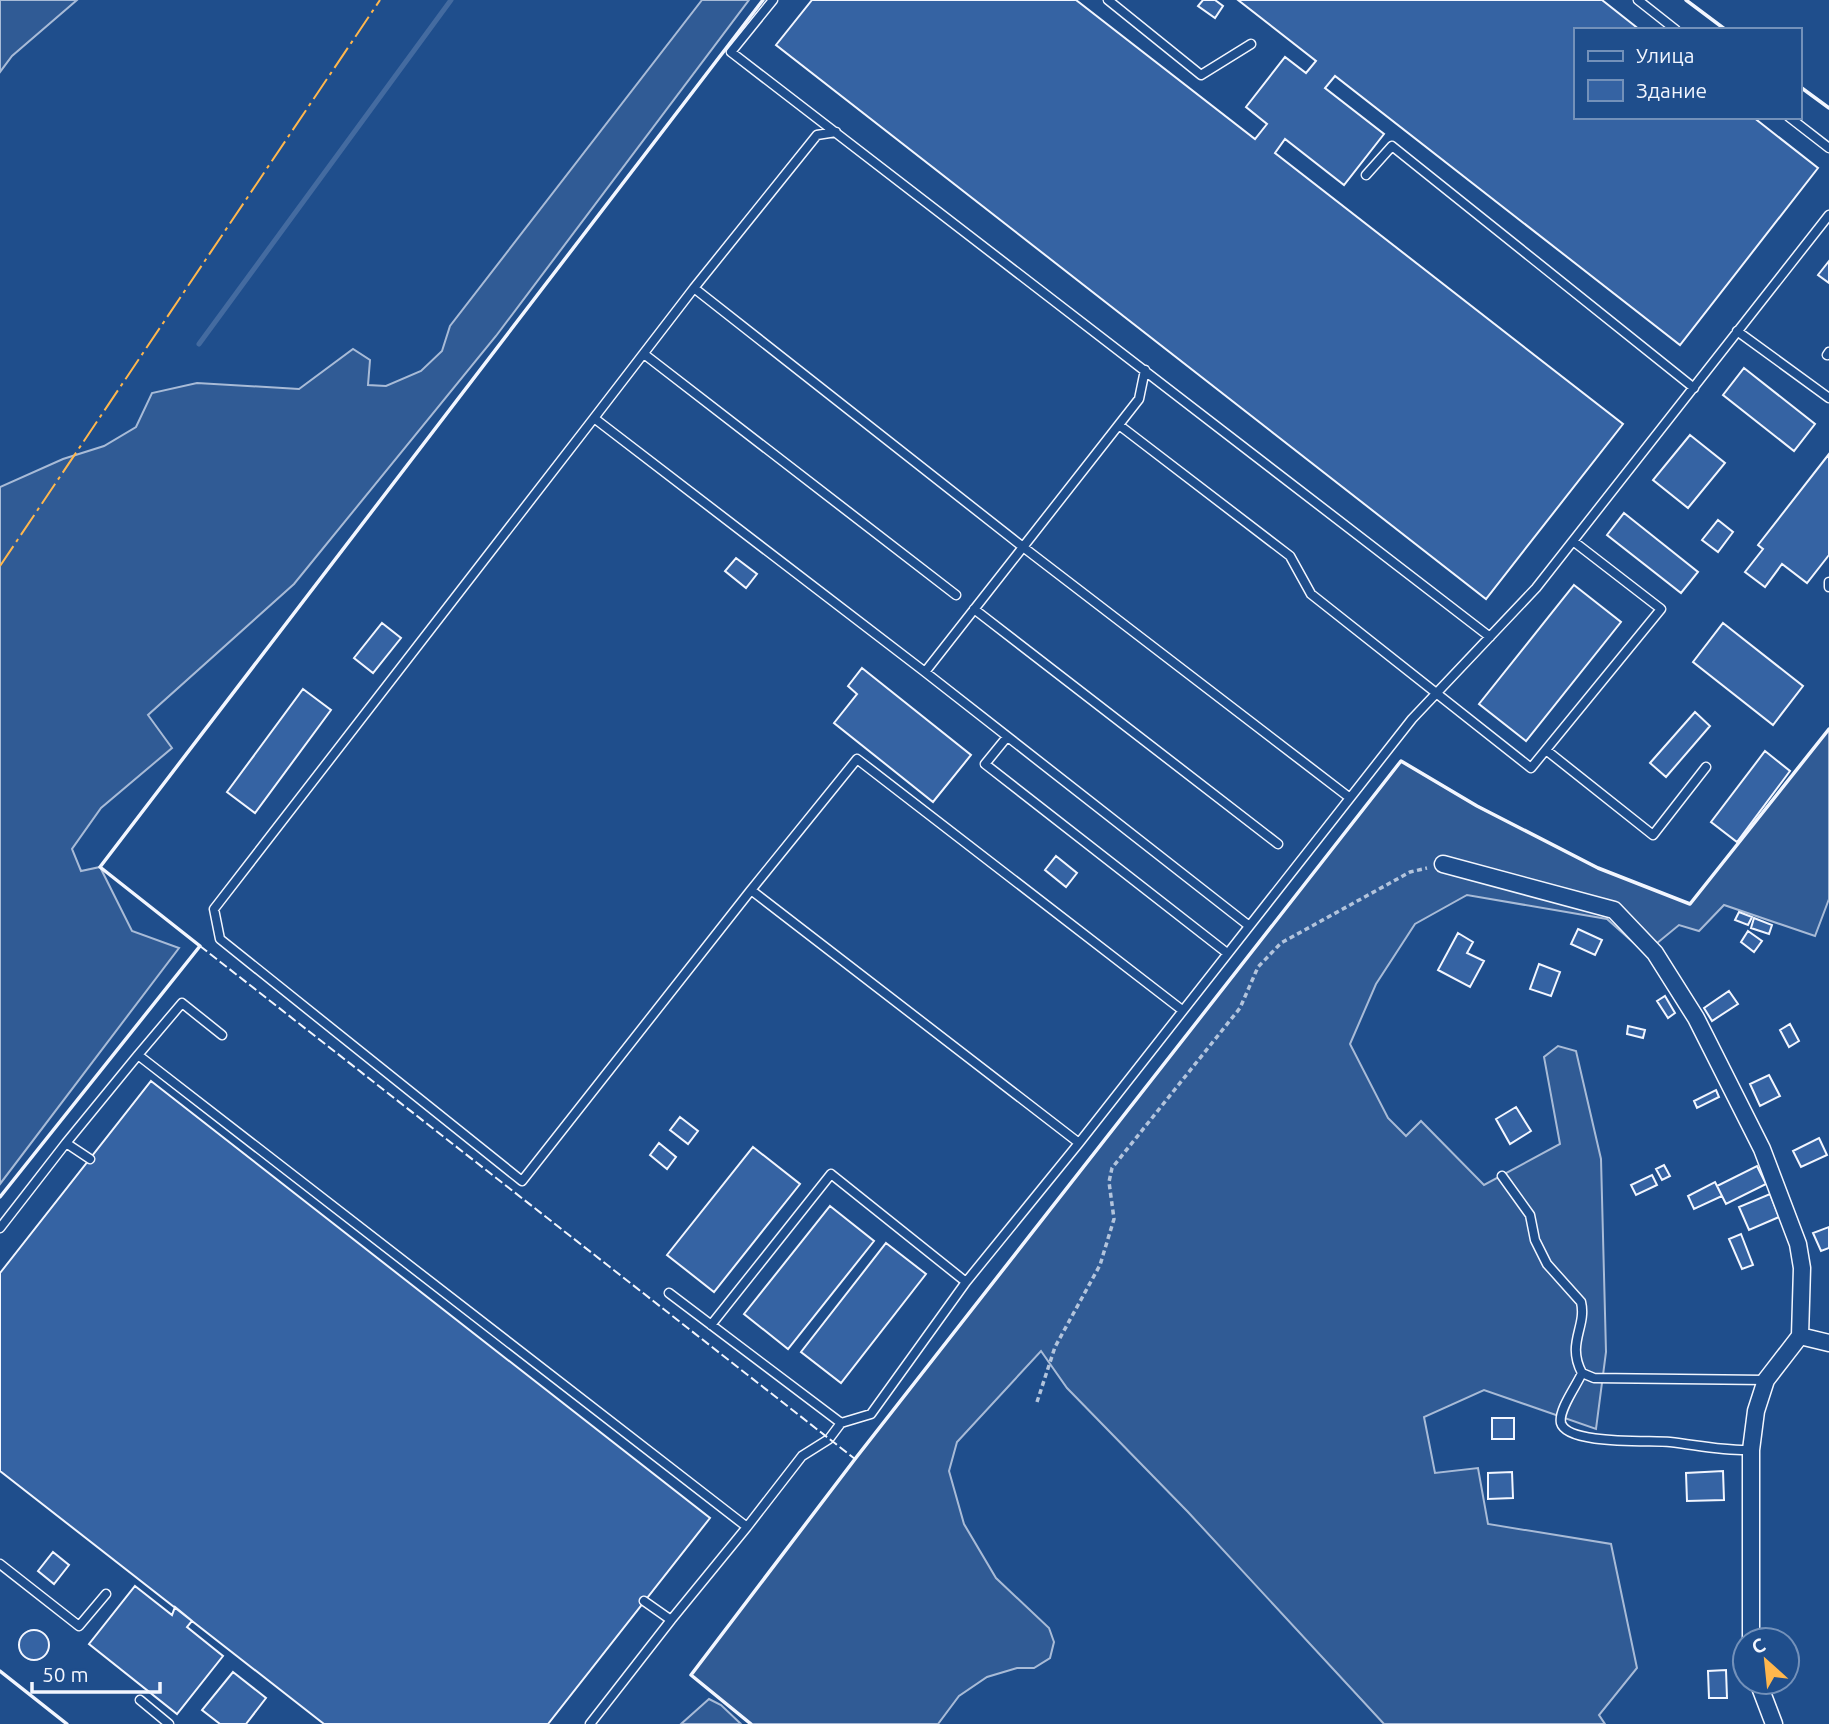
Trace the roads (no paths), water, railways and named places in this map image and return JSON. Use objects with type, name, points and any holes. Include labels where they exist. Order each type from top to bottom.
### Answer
[{"type":"street","points":[[1443,864],[1614,910],[1655,953],[1696,1018],[1762,1149],[1798,1244],[1802,1268],[1800,1336],[1766,1380],[1756,1411],[1751,1450],[1751,1626]]},
{"type":"street","points":[[1800,1336],[1829,1343]]},
{"type":"street","points":[[1763,1696],[1773,1724]]},
{"type":"lane","points":[[773,0],[731,52],[1490,637]]},
{"type":"lane","points":[[1108,0],[1201,75],[1251,44]]},
{"type":"lane","points":[[1637,0],[1673,28]]},
{"type":"lane","points":[[1792,119],[1829,148]]},
{"type":"lane","points":[[836,132],[817,135],[694,288],[214,909],[220,939],[522,1181],[857,759],[1182,1010]]},
{"type":"lane","points":[[1366,176],[1392,146],[1694,388]]},
{"type":"lane","points":[[590,1724],[802,1456],[829,1439],[841,1423],[871,1414],[966,1282],[1079,1143],[1248,925],[1437,693],[1536,588],[1829,215]]},
{"type":"lane","points":[[694,288],[1023,547],[1350,798]]},
{"type":"lane","points":[[1737,331],[1829,398]]},
{"type":"lane","points":[[644,354],[956,595]]},
{"type":"lane","points":[[925,672],[1139,399],[1145,370]]},
{"type":"lane","points":[[594,418],[1248,925]]},
{"type":"lane","points":[[1119,425],[1290,556],[1311,594],[1531,768],[1661,609],[1573,541]]},
{"type":"lane","points":[[974,609],[1278,844]]},
{"type":"lane","points":[[1007,737],[985,764],[1227,953]]},
{"type":"lane","points":[[1546,750],[1653,835],[1706,767]]},
{"type":"lane","points":[[751,890],[1079,1143]]},
{"type":"lane","points":[[0,1228],[66,1143],[182,1003],[222,1035]]},
{"type":"lane","points":[[138,1055],[747,1527]]},
{"type":"lane","points":[[66,1143],[90,1158]]},
{"type":"lane","points":[[712,1325],[831,1174],[966,1282]]},
{"type":"lane","points":[[1503,1176],[1526,1207],[1535,1240],[1547,1264],[1581,1302],[1583,1311],[1576,1332],[1575,1361],[1582,1373],[1594,1378],[1766,1380]]},
{"type":"lane","points":[[669,1293],[841,1423]]},
{"type":"lane","points":[[1582,1373],[1561,1415],[1561,1424],[1566,1431],[1610,1441],[1668,1442],[1721,1451],[1751,1450]]},
{"type":"lane","points":[[0,1564],[79,1626],[106,1594]]},
{"type":"lane","points":[[644,1601],[671,1620]]},
{"type":"lane","points":[[140,1700],[169,1724]]},
{"type":"waterway","points":[[199,344],[451,0]]}]
